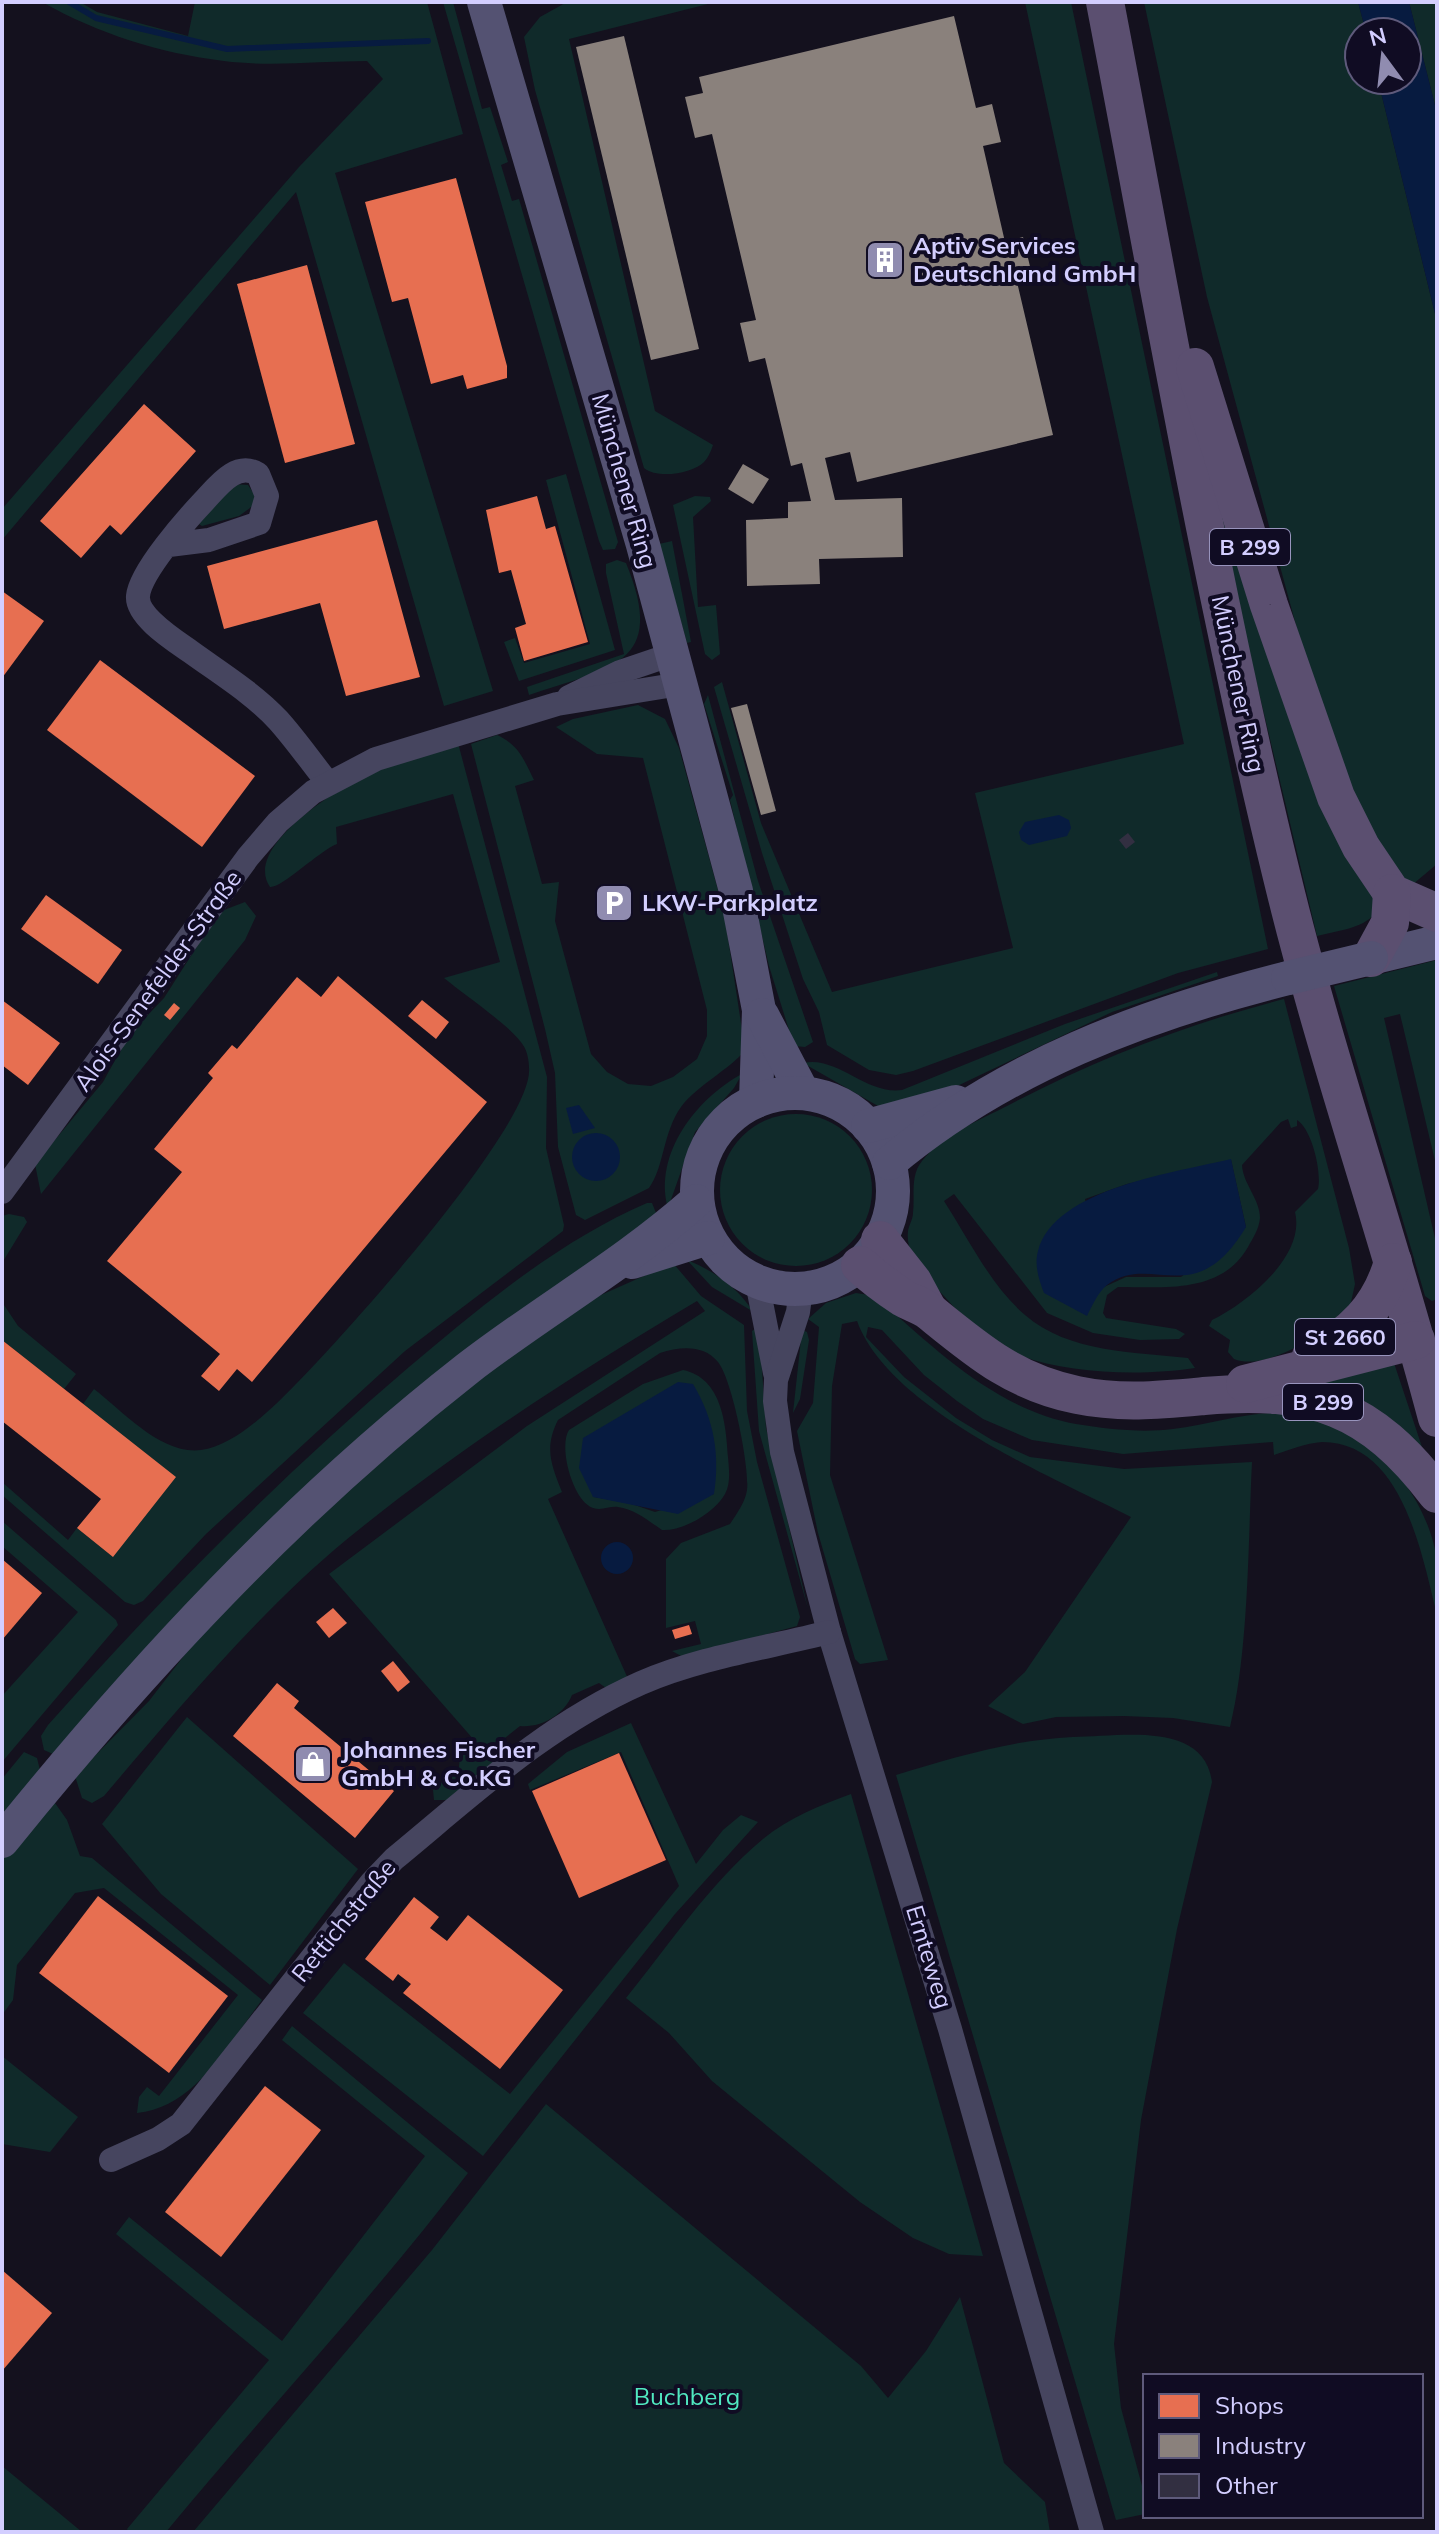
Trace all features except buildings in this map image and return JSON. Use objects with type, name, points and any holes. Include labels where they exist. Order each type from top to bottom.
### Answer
[{"type":"main road","name":"Münchener Ring","points":[[1105,2],[1211,560],[1279,865],[1311,987],[1393,1262]]},
{"type":"main road","name":"Münchener Ring","points":[[495,5],[736,891],[759,1010],[756,1101]]},
{"type":"main road","name":"B 299","points":[[1140,187],[1269,605],[1329,781],[1361,847],[1392,893]]},
{"type":"main road","points":[[1371,958],[1390,923],[1392,893],[1437,913]]},
{"type":"main road","points":[[889,1163],[990,1091],[1091,1043],[1223,995],[1437,942]]},
{"type":"main road","name":"Münchener Ring","points":[[759,1010],[803,1093]]},
{"type":"main road","points":[[868,1126],[990,1091]]},
{"type":"main road","points":[[803,1093],[837,1102],[868,1126],[889,1163],[892,1205],[870,1252],[833,1281],[801,1289],[757,1282],[725,1260],[708,1238],[696,1201],[698,1175],[709,1143],[730,1118],[756,1101],[803,1093]]},
{"type":"main road","points":[[2,1841],[189,1623],[299,1515],[467,1370],[605,1272],[696,1201]]},
{"type":"main road","points":[[605,1272],[708,1238]]},
{"type":"main road","name":"St 2660","points":[[870,1252],[913,1282],[928,1311],[987,1359],[1033,1382],[1093,1398],[1134,1402],[1176,1399],[1416,1340]]},
{"type":"main road","name":"B 299","points":[[1393,1262],[1437,1418]]},
{"type":"main road","name":"St 2660","points":[[1265,1379],[1351,1332],[1378,1301],[1393,1262]]},
{"type":"main road","name":"B 299","points":[[1176,1399],[1277,1396],[1341,1408],[1359,1417],[1397,1448],[1437,1494]]},
{"type":"street","points":[[169,545],[143,583],[138,596],[140,605],[157,628],[277,719],[328,783]]},
{"type":"street","name":"Alois-Senefelder-Straße","points":[[2,1192],[248,857],[278,822],[328,783],[395,752],[676,669]]},
{"type":"street","name":"Ernteweg","points":[[757,1282],[776,1380],[776,1427],[829,1632],[950,2029],[1092,2532]]},
{"type":"street","name":"Ernteweg","points":[[776,1380],[798,1312],[801,1289]]},
{"type":"street","name":"Rettichstraße","points":[[111,2160],[181,2124],[372,1882],[394,1859],[546,1734],[642,1683],[681,1668],[829,1632]]},
{"type":"green space","points":[[42,2],[80,2],[97,12],[188,36],[195,2],[427,2],[463,134],[335,173],[493,691],[444,706],[296,192],[2,540],[2,509],[299,167],[383,79],[367,61],[259,64],[176,53],[107,33]]},
{"type":"green space","points":[[443,2],[453,2],[482,109],[490,107],[508,162],[501,165],[512,201],[519,199],[618,542],[615,549],[603,550],[599,541]]},
{"type":"green space","points":[[567,2],[716,2],[569,39],[655,411],[713,445],[704,462],[691,470],[666,474],[644,468],[535,90],[524,37],[540,17]]},
{"type":"green space","points":[[1025,2],[1071,2],[1268,949],[1178,973],[896,1075],[869,1070],[827,1045],[819,1012],[803,979],[762,853],[714,687],[722,682],[761,823],[832,992],[1013,948],[975,793],[1184,744]]},
{"type":"green space","points":[[1144,2],[1358,2],[1362,16],[1343,16],[1343,96],[1382,96],[1437,322],[1437,864],[1412,885],[1393,869],[1348,786],[1303,651],[1207,297]]},
{"type":"green space","points":[[1409,2],[1437,2],[1437,113],[1423,58],[1423,16],[1413,16]]},
{"type":"green space","points":[[566,474],[615,650],[519,681],[504,642],[515,638],[524,663],[590,644],[546,480]]},
{"type":"green space","points":[[232,484],[248,485],[256,497],[254,505],[239,516],[202,526],[199,524]]},
{"type":"green space","points":[[695,496],[710,497],[711,501],[693,517],[698,607],[716,605],[720,654],[712,660],[705,654],[673,505]]},
{"type":"green space","points":[[1222,498],[1379,909],[1367,921],[1351,928],[1317,936],[1213,500]]},
{"type":"green space","points":[[672,541],[691,642],[687,643],[659,544]]},
{"type":"green space","points":[[617,560],[626,563],[637,597],[640,623],[635,642],[624,657],[607,668],[529,695],[527,687],[624,654],[606,573],[606,564]]},
{"type":"green space","points":[[708,695],[758,881],[813,1042],[805,1047],[794,1046],[769,966],[730,800],[733,795],[704,704]]},
{"type":"green space","points":[[638,705],[665,719],[679,748],[724,912],[745,1049],[681,1107],[649,1188],[585,1220],[576,1215],[558,1147],[555,1073],[471,744],[497,735],[516,748],[527,766],[534,780],[515,786],[542,884],[559,882],[555,921],[591,1054],[607,1072],[628,1084],[651,1086],[673,1077],[697,1059],[707,1036],[707,1010],[643,758],[597,754],[556,727],[573,719]]},
{"type":"green space","points":[[458,743],[547,1077],[546,1148],[563,1231],[405,1351],[206,1534],[143,1601],[134,1605],[125,1602],[2,1495],[2,1482],[68,1540],[77,1528],[112,1556],[83,1404],[94,1389],[144,1430],[172,1446],[186,1450],[211,1448],[242,1432],[302,1378],[424,1240],[499,1138],[522,1097],[529,1068],[524,1047],[498,1020],[444,978],[500,962],[453,794],[336,827],[337,844],[276,886],[270,887],[265,870],[270,853],[284,834],[324,800],[382,768]]},
{"type":"green space","points":[[245,902],[256,916],[245,940],[41,1194],[35,1164],[103,1082],[129,1035],[164,998],[210,926],[224,910]]},
{"type":"green space","points":[[1437,960],[1437,1169],[1400,1014],[1384,1018],[1437,1247],[1437,1299],[1432,1301],[1425,1296],[1334,986]]},
{"type":"green space","points":[[1217,972],[1218,976],[1112,1012],[932,1098],[878,1106],[803,1063],[828,1065],[876,1087],[902,1090],[1065,1024]]},
{"type":"green space","points":[[1284,999],[1349,1248],[1355,1284],[1348,1316],[1293,1349],[1247,1362],[1234,1359],[1228,1352],[1230,1340],[1209,1326],[1212,1320],[1257,1290],[1283,1261],[1296,1229],[1295,1212],[1318,1189],[1315,1152],[1307,1132],[1297,1120],[1297,1126],[1291,1128],[1288,1119],[1281,1122],[1242,1165],[1260,1218],[1254,1237],[1237,1262],[1223,1273],[1190,1285],[1118,1287],[1107,1295],[1103,1313],[1106,1318],[1176,1329],[1185,1334],[1179,1339],[1140,1340],[1093,1333],[1047,1313],[954,1194],[944,1201],[1001,1290],[1042,1328],[1082,1344],[1124,1352],[1188,1358],[1195,1368],[1107,1372],[1062,1367],[1021,1356],[980,1331],[925,1275],[910,1250],[908,1231],[913,1215],[914,1179],[922,1161],[939,1144],[960,1130],[1071,1075],[1140,1045]],"holes":[[[1231,1160],[1246,1227],[1181,1277],[1126,1277],[1104,1287],[1085,1199],[1127,1184]]]},
{"type":"green space","points":[[742,1074],[734,1088],[695,1132],[668,1208],[665,1188],[667,1168],[682,1130],[709,1097]]},
{"type":"green space","points":[[796,1114],[825,1120],[850,1136],[866,1161],[872,1190],[866,1219],[850,1244],[825,1260],[796,1266],[767,1260],[742,1244],[726,1219],[720,1190],[726,1161],[742,1136],[767,1120]]},
{"type":"green space","points":[[652,1203],[656,1213],[53,1754],[44,1750],[41,1736],[48,1725],[134,1631],[222,1540],[361,1409],[522,1276],[583,1236]]},
{"type":"green space","points":[[2,1216],[24,1217],[27,1222],[2,1263]]},
{"type":"green space","points":[[687,1260],[724,1281],[752,1311],[712,1287]]},
{"type":"green space","points":[[673,1263],[701,1296],[744,1325],[747,1411],[757,1462],[800,1617],[797,1626],[683,1657],[672,1651],[701,1644],[695,1621],[666,1628],[666,1559],[681,1543],[730,1524],[743,1504],[747,1490],[746,1463],[729,1386],[712,1356],[691,1348],[660,1353],[558,1420],[551,1439],[552,1464],[562,1492],[548,1499],[629,1681],[609,1690],[599,1683],[572,1695],[563,1709],[551,1719],[536,1725],[520,1726],[500,1742],[498,1758],[447,1800],[434,1800],[433,1790],[459,1767],[460,1755],[474,1740],[329,1574],[527,1426],[705,1311],[697,1301],[517,1414],[430,1475],[346,1540],[251,1630],[104,1796],[92,1803],[82,1798],[75,1776],[149,1701],[203,1631],[327,1508],[471,1385],[592,1299]]},
{"type":"green space","points":[[856,1293],[869,1295],[883,1303],[948,1360],[996,1393],[1048,1417],[1076,1424],[1149,1431],[1281,1413],[1309,1417],[1336,1426],[1382,1457],[1417,1502],[1436,1554],[1437,1615],[1424,1563],[1404,1506],[1390,1481],[1372,1461],[1350,1447],[1322,1442],[1274,1455],[1273,1442],[1123,1454],[1032,1440],[983,1419],[924,1375],[882,1330],[868,1327],[866,1337],[857,1321],[842,1324],[832,1386],[830,1475],[888,1660],[860,1664],[855,1659],[818,1533],[797,1431],[813,1403],[819,1327],[808,1319],[826,1303]]},
{"type":"green space","points":[[2,1302],[18,1326],[76,1374],[64,1389],[2,1340]]},
{"type":"green space","points":[[759,1326],[766,1428],[808,1609],[759,1431],[752,1331]]},
{"type":"green space","points":[[802,1330],[807,1332],[809,1340],[800,1399],[793,1413]]},
{"type":"green space","points":[[866,1337],[904,1377],[956,1418],[992,1440],[1030,1457],[1124,1469],[1252,1462],[1244,1631],[1230,1727],[1173,1718],[1124,1716],[1056,1717],[1023,1724],[988,1706],[1025,1672],[1131,1517],[976,1437],[936,1411],[902,1383],[875,1353]]},
{"type":"green space","points":[[1394,1363],[1422,1447],[1304,1381]]},
{"type":"green space","points":[[683,1370],[696,1375],[714,1392],[723,1417],[729,1471],[725,1494],[714,1508],[698,1520],[671,1530],[662,1530],[624,1508],[593,1508],[579,1495],[566,1460],[569,1430],[643,1384]],"holes":[[[714,1494],[655,1512],[626,1502],[594,1497]]]},
{"type":"green space","points":[[2,1521],[118,1625],[2,1762],[2,1696],[78,1612],[2,1546]]},
{"type":"green space","points":[[187,1717],[358,1869],[270,1985],[161,1894],[102,1824]]},
{"type":"green space","points":[[631,1723],[696,1864],[723,1830],[741,1815],[758,1822],[675,1914],[483,2156],[303,2013],[344,1963],[510,2094],[679,1886],[621,1752],[530,1790],[528,1784],[567,1752]]},
{"type":"green space","points":[[1136,1735],[1177,1741],[1194,1749],[1206,1762],[1212,1782],[1177,1929],[1141,2120],[1114,2344],[1121,2408],[1143,2490],[1143,2514],[1116,2520],[896,1775],[962,1756],[1050,1739]]},
{"type":"green space","points":[[24,1752],[37,1758],[40,1770],[2,1821],[2,1779]]},
{"type":"green space","points":[[851,1794],[983,2256],[949,2254],[913,2238],[860,2202],[712,2081],[669,2033],[626,1998],[691,1915],[744,1856],[794,1818]]},
{"type":"green space","points":[[55,1803],[67,1820],[80,1856],[92,1858],[262,2000],[224,2053],[194,2086],[158,2108],[137,2113],[139,2097],[147,2087],[159,2096],[238,1995],[104,1888],[75,1893],[17,1965],[13,2000],[2,2015],[2,1860],[43,1807]]},
{"type":"green space","points":[[292,2026],[468,2173],[395,2265],[166,2532],[129,2532],[127,2529],[269,2360],[116,2234],[129,2217],[282,2341],[425,2156],[282,2040]]},
{"type":"green space","points":[[2,2056],[78,2117],[50,2152],[2,2144]]},
{"type":"green space","name":"Buchberg","points":[[546,2104],[861,2366],[888,2398],[926,2351],[960,2297],[1004,2463],[1045,2502],[1050,2532],[193,2532],[432,2250]]},
{"type":"green space","points":[[2,2466],[82,2532],[2,2532]]},
{"type":"water","points":[[1358,2],[1409,2],[1413,16],[1362,16]]},
{"type":"water","points":[[1423,58],[1437,113],[1437,322],[1382,96],[1423,96]]},
{"type":"water","points":[[1059,815],[1069,820],[1071,828],[1067,836],[1029,845],[1021,840],[1019,832],[1025,822]]},
{"type":"water","points":[[579,1105],[595,1128],[573,1134],[566,1108]]},
{"type":"water","points":[[596,1133],[605,1134],[613,1140],[619,1148],[619,1166],[613,1174],[605,1180],[596,1181],[587,1180],[579,1174],[573,1166],[572,1157],[573,1148],[579,1140],[587,1134]]},
{"type":"water","points":[[1231,1159],[1246,1227],[1227,1253],[1209,1268],[1174,1276],[1124,1276],[1104,1288],[1087,1316],[1044,1293],[1037,1267],[1038,1251],[1049,1229],[1067,1212],[1121,1186]]},
{"type":"water","points":[[678,1382],[693,1384],[706,1410],[716,1451],[714,1494],[678,1514],[593,1497],[579,1468],[583,1438]]},
{"type":"water","points":[[617,1542],[629,1546],[633,1558],[629,1570],[617,1574],[605,1570],[601,1558],[605,1546]]},
{"type":"waterway","points":[[69,2],[96,18],[227,49],[428,41]]},
{"type":"place","name":"Aptiv Services Deutschland GmbH","points":[[885,260]]},
{"type":"place","name":"LKW-Parkplatz","points":[[614,903]]},
{"type":"place","name":"Johannes Fischer GmbH & Co.KG","points":[[313,1764]]}]
